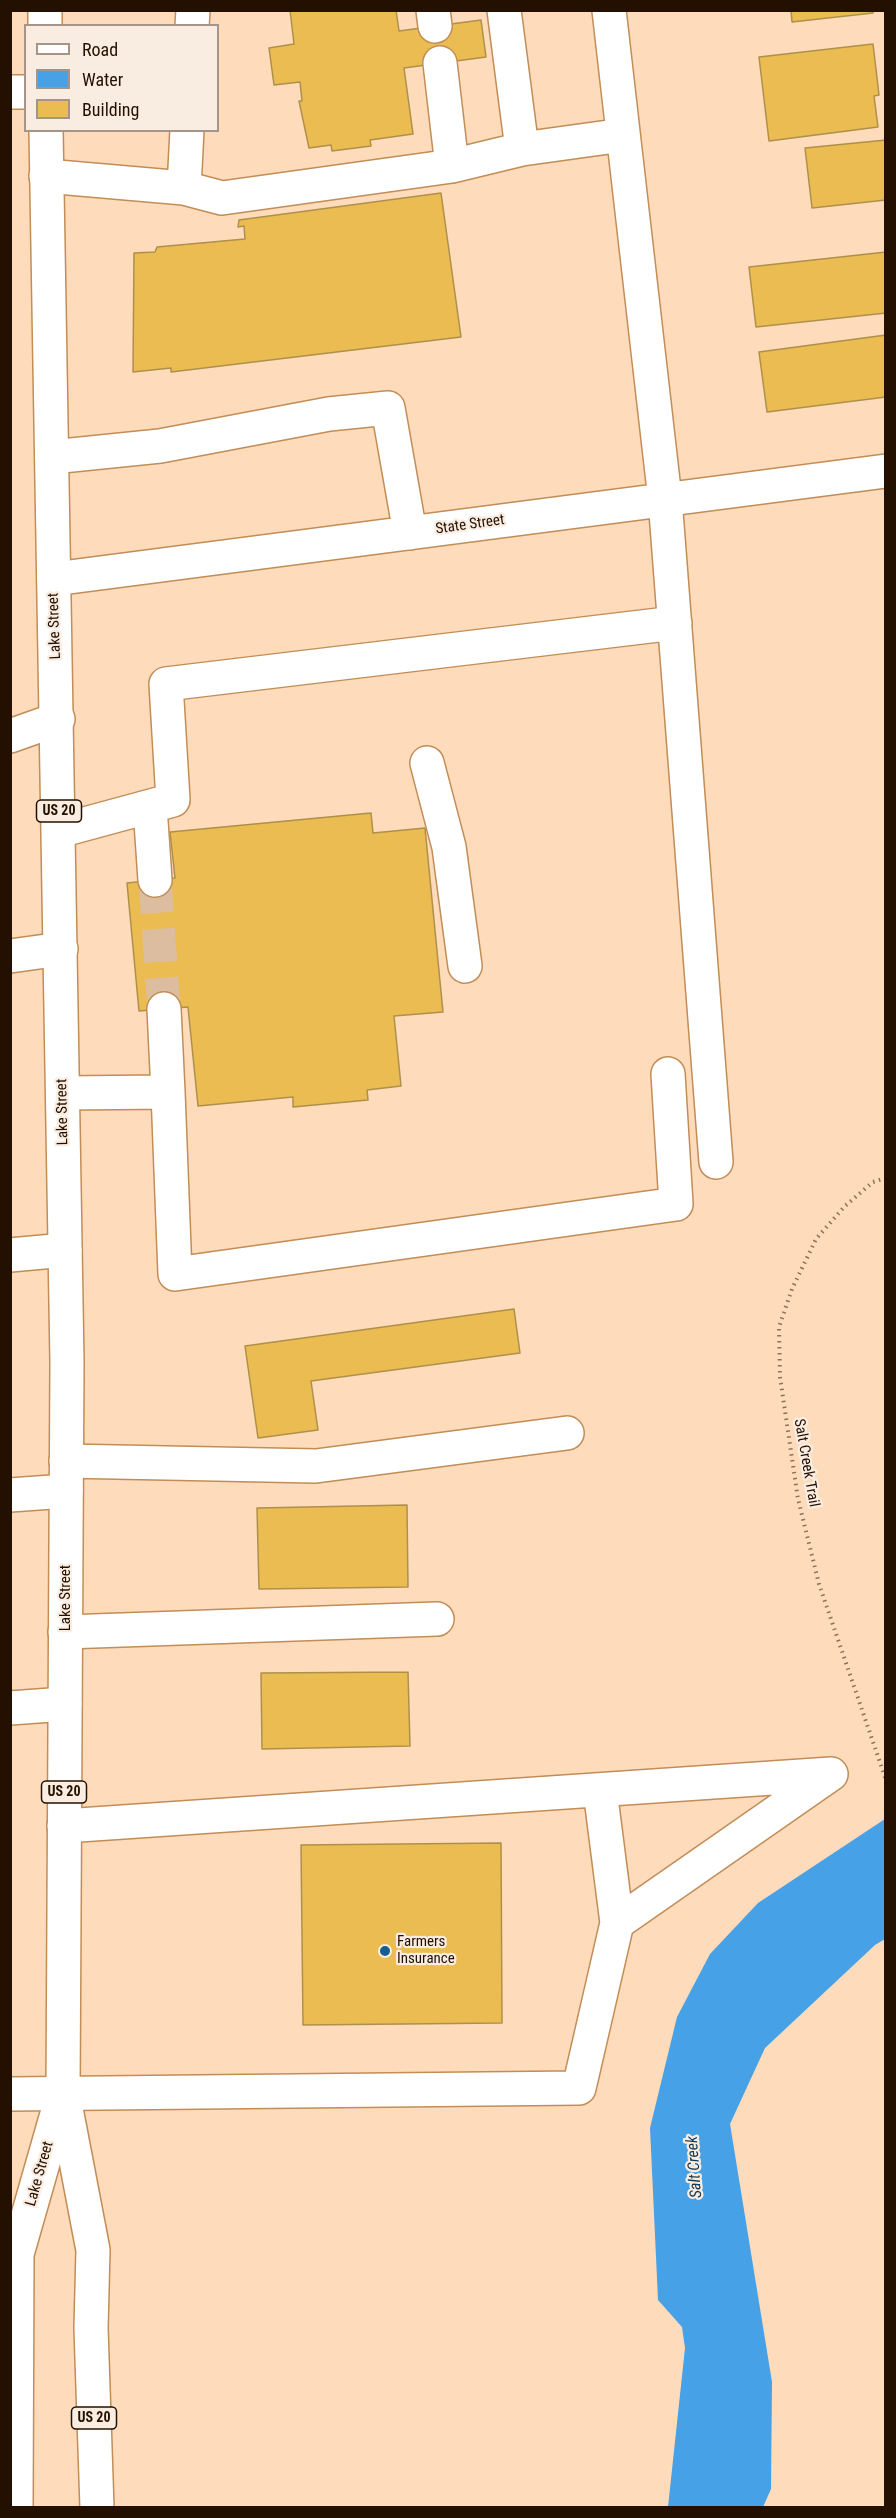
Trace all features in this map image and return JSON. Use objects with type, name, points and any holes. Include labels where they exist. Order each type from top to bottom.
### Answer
[{"type":"main road","points":[[504,10],[522,148]]},
{"type":"main road","points":[[609,10],[665,499],[716,1162]]},
{"type":"main road","points":[[440,63],[452,165]]},
{"type":"main road","name":"Lake Street","points":[[46,132],[60,831],[65,1250],[63,2093],[93,2250],[91,2328],[97,2508]]},
{"type":"main road","points":[[184,188],[187,132]]},
{"type":"main road","points":[[46,176],[184,188],[222,198],[452,165],[522,148],[623,135]]},
{"type":"main road","points":[[52,457],[160,446],[329,414],[388,408],[411,533]]},
{"type":"main road","name":"State Street","points":[[54,579],[885,471]]},
{"type":"main road","points":[[60,831],[173,800],[166,684],[675,623]]},
{"type":"main road","points":[[10,736],[58,719]]},
{"type":"main road","points":[[427,763],[449,847],[465,966]]},
{"type":"main road","points":[[150,807],[155,880]]},
{"type":"main road","points":[[10,956],[61,949]]},
{"type":"main road","points":[[164,1009],[175,1274],[676,1204],[668,1074]]},
{"type":"main road","points":[[63,1093],[168,1092]]},
{"type":"main road","points":[[10,1255],[65,1250]]},
{"type":"main road","points":[[10,1495],[66,1476],[316,1466],[567,1433]]},
{"type":"main road","points":[[65,1632],[436,1619]]},
{"type":"main road","points":[[10,1708],[65,1704]]},
{"type":"main road","points":[[64,1826],[831,1774],[617,1923]]},
{"type":"main road","points":[[10,2094],[579,2088],[617,1923],[600,1790]]},
{"type":"main road","name":"Lake Street","points":[[16,2508],[17,2254],[63,2093]]},
{"type":"path","name":"Salt Creek Trail","points":[[885,1178],[873,1182],[845,1206],[816,1239],[792,1288],[780,1327],[780,1377],[801,1509],[819,1584],[885,1780]]},
{"type":"water","name":"Salt Creek","points":[[885,1819],[885,1939],[875,1945],[765,2048],[730,2124],[772,2382],[771,2489],[763,2507],[668,2507],[685,2348],[682,2327],[658,2300],[650,2128],[677,2017],[710,1954],[758,1903]]},
{"type":"building","points":[[290,10],[396,10],[399,31],[481,20],[486,57],[404,68],[413,134],[370,140],[371,146],[332,151],[331,145],[309,148],[299,101],[302,101],[300,82],[274,85],[269,48],[294,44]]},
{"type":"building","points":[[791,10],[873,10],[873,13],[792,22]]},
{"type":"building","points":[[873,44],[879,95],[874,96],[878,127],[769,141],[759,57]]},
{"type":"building","points":[[886,140],[886,200],[812,208],[805,148]]},
{"type":"building","points":[[441,193],[461,337],[171,372],[171,368],[133,372],[134,253],[155,252],[157,247],[245,239],[244,226],[238,227],[239,220]]},
{"type":"building","points":[[886,252],[886,313],[756,327],[749,267]]},
{"type":"building","points":[[886,335],[886,397],[767,412],[759,352]]},
{"type":"building","points":[[371,813],[373,833],[425,828],[443,1012],[394,1016],[401,1086],[367,1090],[368,1100],[293,1107],[293,1097],[198,1106],[188,1007],[139,1011],[127,883],[175,878],[170,832]]},
{"type":"building","points":[[514,1309],[520,1353],[311,1381],[318,1430],[258,1438],[245,1346]]},
{"type":"building","points":[[407,1505],[408,1587],[259,1589],[257,1508]]},
{"type":"building","points":[[408,1672],[410,1746],[262,1749],[261,1673]]},
{"type":"building","points":[[501,1843],[502,2023],[303,2025],[301,1845]]},
{"type":"tunnel","points":[[155,880],[164,1009]]},
{"type":"place","name":"Farmers Insurance","points":[[385,1951]]}]
